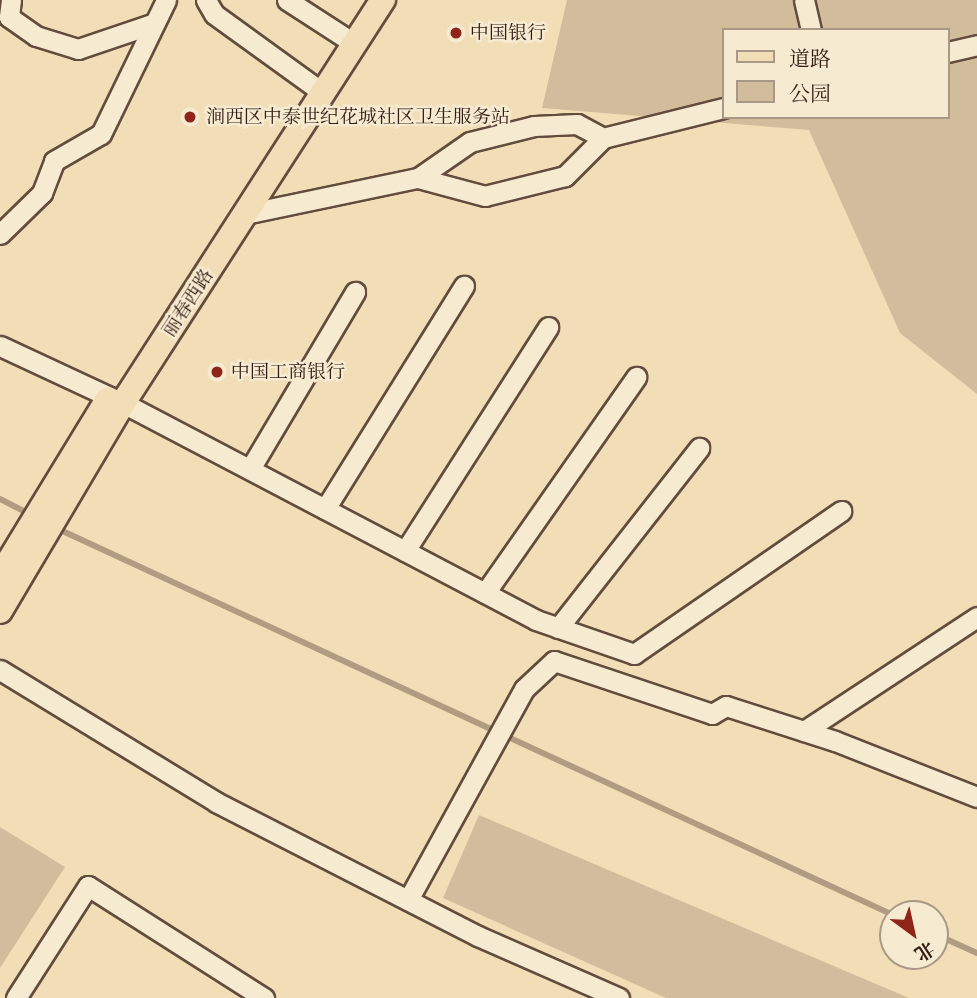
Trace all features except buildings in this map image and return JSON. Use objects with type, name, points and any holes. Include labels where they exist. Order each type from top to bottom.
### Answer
[{"type":"main road","name":"丽春西路","points":[[348,39],[363,0]]},
{"type":"main road","name":"丽春西路","points":[[0,611],[6,578],[116,400],[348,39],[383,0]]},
{"type":"main road","name":"丽春西路","points":[[116,400],[245,214],[316,88]]},
{"type":"street","points":[[0,234],[42,193],[54,161],[101,134],[152,23],[166,0]]},
{"type":"street","points":[[206,0],[214,14],[316,88]]},
{"type":"street","points":[[287,0],[348,39]]},
{"type":"street","points":[[804,0],[811,28]]},
{"type":"street","points":[[7,14],[36,36],[78,49],[152,23]]},
{"type":"street","points":[[949,52],[977,45]]},
{"type":"street","points":[[418,178],[485,196],[565,176],[603,138],[722,108]]},
{"type":"street","points":[[245,214],[418,178],[470,142],[534,126],[577,124],[603,138]]},
{"type":"street","points":[[325,509],[464,286]]},
{"type":"street","points":[[250,470],[355,292]]},
{"type":"street","points":[[405,551],[548,327]]},
{"type":"street","points":[[0,346],[116,400],[485,593],[558,628],[634,654],[841,511]]},
{"type":"street","points":[[485,593],[636,377]]},
{"type":"street","points":[[558,628],[699,448]]},
{"type":"street","points":[[804,731],[977,617]]},
{"type":"street","points":[[408,900],[465,802],[524,690],[554,661],[712,713],[726,706],[804,731],[977,797]]},
{"type":"street","points":[[0,670],[216,802],[408,900],[619,998]]},
{"type":"street","points":[[16,998],[88,886],[264,998]]},
{"type":"green space","points":[[567,0],[977,0],[977,394],[900,333],[809,130],[542,108]]},
{"type":"green space","points":[[479,815],[909,998],[666,998],[443,898]]},
{"type":"green space","points":[[0,827],[65,867],[0,968]]},
{"type":"waterway","points":[[0,499],[31,515]]},
{"type":"waterway","points":[[56,528],[879,909]]},
{"type":"waterway","points":[[949,940],[977,953]]},
{"type":"place","name":"中国银行","points":[[456,33]]},
{"type":"place","name":"涧西区中泰世纪花城社区卫生服务站","points":[[190,117]]},
{"type":"place","name":"中国工商银行","points":[[217,372]]}]
